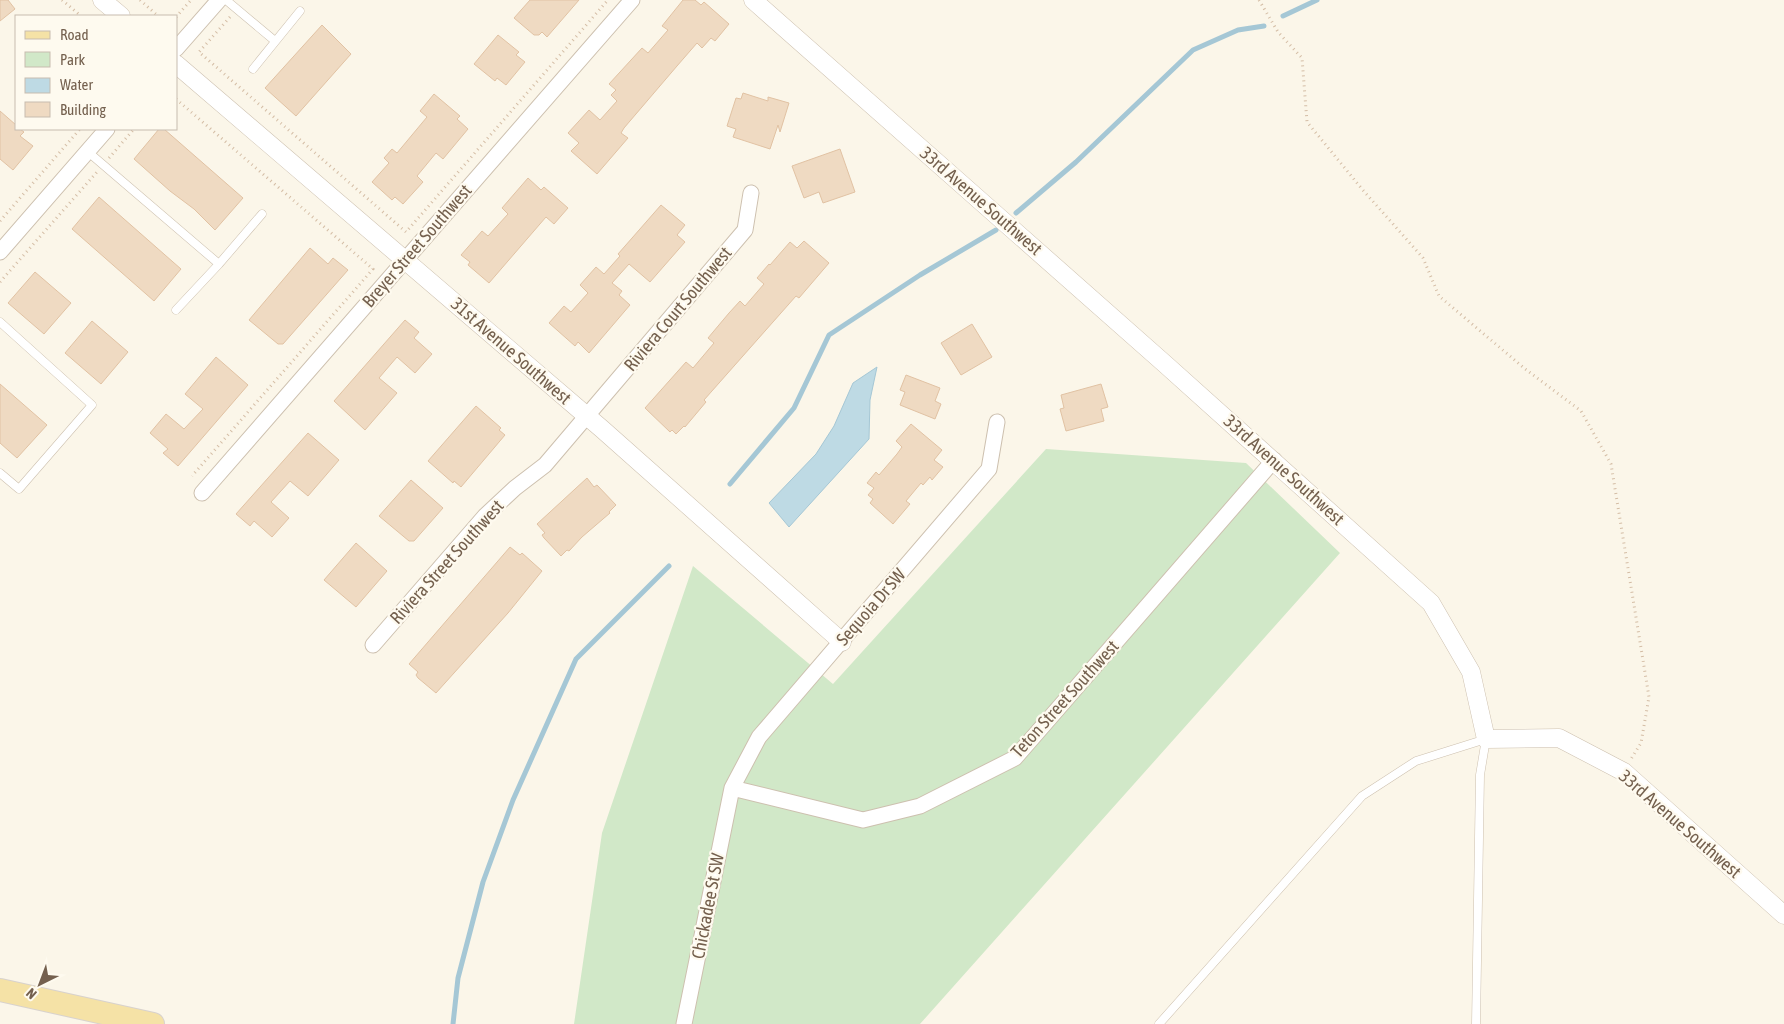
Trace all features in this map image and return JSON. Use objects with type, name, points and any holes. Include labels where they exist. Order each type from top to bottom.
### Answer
[{"type":"main road","points":[[0,990],[153,1024]]},
{"type":"street","points":[[102,0],[120,15]]},
{"type":"street","points":[[178,47],[219,0]]},
{"type":"street","name":"Breyer Street Southwest","points":[[202,493],[632,0]]},
{"type":"street","name":"33rd Avenue Southwest","points":[[753,0],[1274,460],[1431,603],[1471,672],[1486,739],[1559,738],[1624,772],[1784,915]]},
{"type":"street","name":"31st Avenue Southwest","points":[[178,66],[587,416],[842,642]]},
{"type":"street","points":[[0,252],[106,130]]},
{"type":"street","name":"Riviera Court Southwest","points":[[587,416],[745,230],[751,193]]},
{"type":"street","name":"Riviera Street Southwest","points":[[373,645],[484,516],[515,488],[545,465],[587,416]]},
{"type":"street","name":"Sequoia Dr SW","points":[[732,788],[759,737],[989,469],[997,422]]},
{"type":"street","name":"Teton Street Southwest","points":[[732,788],[863,820],[920,806],[1015,758],[1274,460]]},
{"type":"street","name":"Chickadee St SW","points":[[684,1024],[732,788]]},
{"type":"lane","points":[[226,0],[275,41]]},
{"type":"lane","points":[[253,69],[300,11]]},
{"type":"lane","points":[[87,151],[219,264]]},
{"type":"lane","points":[[176,310],[262,214]]},
{"type":"lane","points":[[0,322],[92,405],[19,489],[0,473]]},
{"type":"lane","points":[[1159,1024],[1362,796],[1416,761],[1486,739],[1480,776],[1476,1024]]},
{"type":"path","points":[[62,0],[80,15]]},
{"type":"path","points":[[140,0],[157,15]]},
{"type":"path","points":[[178,15],[191,0]]},
{"type":"path","points":[[237,9],[199,52],[406,232],[608,0]]},
{"type":"path","points":[[1259,0],[1278,32],[1302,58],[1307,122],[1362,189],[1423,258],[1439,296],[1524,368],[1581,411],[1611,464],[1649,697],[1641,743],[1624,772]]},
{"type":"path","points":[[178,101],[373,269],[192,476]]},
{"type":"path","points":[[0,221],[79,130]]},
{"type":"path","points":[[0,282],[133,130]]},
{"type":"green space","points":[[1046,449],[1246,463],[1340,553],[920,1024],[574,1024],[602,833],[693,566],[833,684]]},
{"type":"water","points":[[877,367],[870,400],[869,439],[789,527],[769,503],[816,454],[834,426],[853,383]]},
{"type":"building","points":[[0,0],[8,0],[15,9],[0,21]]},
{"type":"building","points":[[530,0],[579,0],[547,37],[542,32],[539,35],[534,35],[514,18]]},
{"type":"building","points":[[683,0],[695,0],[701,5],[704,2],[729,24],[715,41],[711,38],[702,48],[697,43],[624,128],[621,133],[628,138],[597,174],[571,151],[579,143],[568,133],[589,110],[600,120],[617,101],[611,95],[616,90],[609,84],[642,48],[648,53],[668,30],[662,26]]},
{"type":"building","points":[[322,25],[351,54],[296,116],[265,88]]},
{"type":"building","points":[[498,35],[519,52],[516,55],[525,62],[506,85],[497,78],[495,81],[474,64]]},
{"type":"building","points":[[743,93],[768,101],[768,97],[789,103],[780,132],[778,125],[770,149],[733,137],[736,129],[727,126],[736,98],[741,99]]},
{"type":"building","points":[[434,94],[460,116],[457,119],[468,129],[443,159],[436,153],[417,176],[423,182],[403,204],[395,197],[392,200],[372,182],[389,163],[384,158],[392,149],[397,153],[427,117],[420,111]]},
{"type":"building","points":[[0,111],[15,124],[15,130],[24,132],[20,136],[33,146],[13,170],[0,159]]},
{"type":"building","points":[[158,130],[165,130],[243,198],[215,230],[194,209],[170,191],[134,159]]},
{"type":"building","points":[[840,149],[855,192],[823,203],[819,192],[804,198],[792,166]]},
{"type":"building","points":[[528,178],[541,190],[544,187],[568,208],[554,224],[546,217],[489,283],[468,265],[470,262],[461,255],[482,231],[488,236],[508,214],[502,208]]},
{"type":"building","points":[[99,197],[181,269],[154,301],[72,229]]},
{"type":"building","points":[[661,205],[685,225],[677,235],[685,242],[650,282],[629,264],[612,283],[622,291],[619,295],[630,305],[589,353],[578,342],[575,346],[549,323],[564,306],[571,312],[588,293],[580,285],[596,267],[604,274],[620,256],[618,254]]},
{"type":"building","points":[[804,241],[829,263],[799,298],[796,296],[704,400],[706,402],[685,427],[676,434],[672,430],[670,432],[645,408],[686,362],[693,368],[714,343],[708,338],[729,313],[740,301],[745,306],[764,284],[757,278],[769,264],[790,242],[797,248]]},
{"type":"building","points":[[310,248],[328,264],[333,258],[348,270],[283,344],[278,344],[249,320]]},
{"type":"building","points":[[35,272],[71,303],[44,334],[8,303]]},
{"type":"building","points":[[405,320],[419,332],[414,338],[432,354],[415,373],[397,357],[379,378],[397,393],[365,430],[334,401]]},
{"type":"building","points":[[92,321],[128,352],[101,384],[65,353]]},
{"type":"building","points":[[972,324],[992,357],[961,375],[941,343]]},
{"type":"building","points":[[216,357],[248,385],[178,466],[163,453],[168,449],[150,433],[166,414],[184,429],[203,409],[185,394]]},
{"type":"building","points":[[906,375],[940,388],[935,401],[941,404],[935,419],[900,405],[905,392],[900,390]]},
{"type":"building","points":[[0,384],[47,425],[17,458],[0,443]]},
{"type":"building","points":[[1101,384],[1108,407],[1101,409],[1104,421],[1066,431],[1060,409],[1064,408],[1061,395]]},
{"type":"building","points":[[476,406],[501,428],[499,430],[505,435],[461,487],[454,481],[453,483],[428,461]]},
{"type":"building","points":[[911,424],[942,450],[934,460],[943,467],[932,480],[930,477],[923,485],[921,483],[906,501],[910,504],[893,524],[870,503],[873,499],[868,495],[874,488],[867,483],[876,472],[879,475],[897,454],[902,447],[896,441]]},
{"type":"building","points":[[308,433],[339,460],[308,496],[290,481],[271,502],[289,518],[272,537],[254,521],[250,526],[236,514]]},
{"type":"building","points":[[587,478],[594,487],[597,485],[616,505],[610,513],[569,551],[567,550],[561,556],[544,538],[542,535],[545,533],[537,524]]},
{"type":"building","points":[[411,480],[443,508],[414,541],[409,541],[379,516]]},
{"type":"building","points":[[356,543],[387,571],[356,607],[324,580]]},
{"type":"building","points":[[510,547],[520,555],[522,553],[542,571],[508,613],[436,693],[418,678],[416,675],[418,672],[409,664]]},
{"type":"waterway","points":[[1283,16],[1317,0]]},
{"type":"waterway","points":[[1016,213],[1076,162],[1193,50],[1238,30],[1264,26]]},
{"type":"waterway","points":[[730,484],[794,408],[829,335],[920,275],[996,230]]},
{"type":"waterway","points":[[453,1024],[458,978],[483,882],[513,800],[576,659],[669,566]]}]
